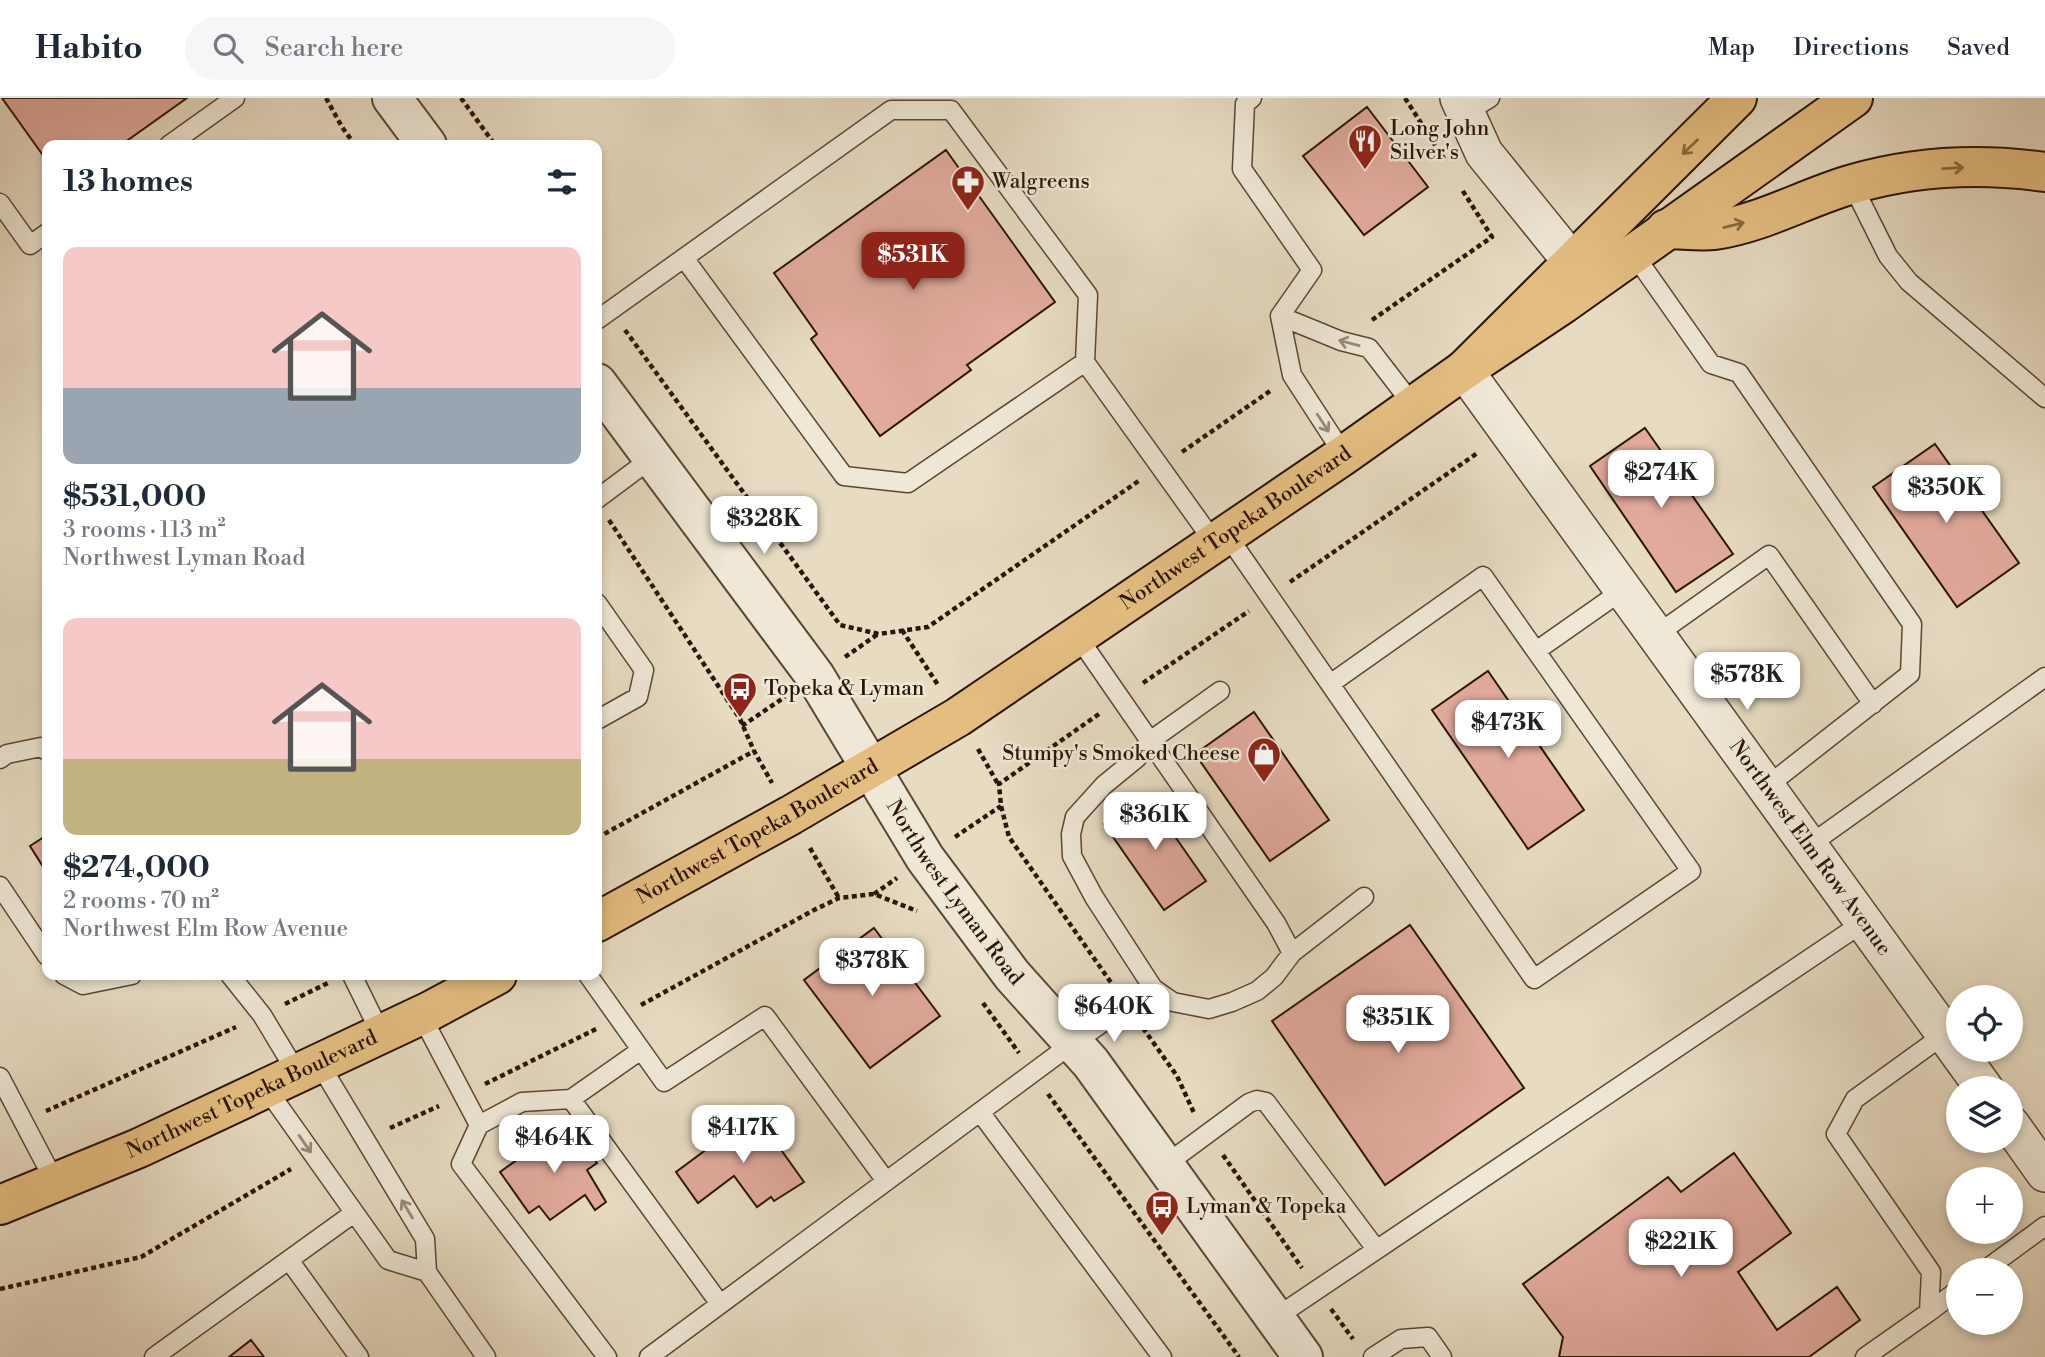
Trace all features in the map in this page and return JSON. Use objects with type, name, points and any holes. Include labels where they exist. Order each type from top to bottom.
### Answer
[{"type":"main road","points":[[1581,274],[1737,98]]},
{"type":"main road","points":[[1581,274],[1633,253],[1853,98]]},
{"type":"main road","points":[[1666,229],[1714,230],[1754,220],[1852,184],[1906,171],[2001,167],[2045,172]]},
{"type":"main road","name":"Northwest Topeka Boulevard","points":[[602,919],[791,815],[958,717],[1344,455],[1464,370],[1581,274]]},
{"type":"main road","name":"Northwest Topeka Boulevard","points":[[0,1205],[139,1148],[421,1016],[488,980]]},
{"type":"street","points":[[393,98],[423,140]]},
{"type":"street","points":[[1471,103],[1484,153],[1581,274]]},
{"type":"street","name":"Northwest Elm Row Avenue","points":[[1464,370],[1975,1076]]},
{"type":"street","name":"Northwest Lyman Road","points":[[602,390],[815,676],[925,858],[1012,975],[1091,1063],[1288,1344]]},
{"type":"street","points":[[2023,1142],[2045,1173]]},
{"type":"lane","points":[[176,140],[235,98]]},
{"type":"lane","points":[[1252,98],[1245,104],[1242,169],[1312,270],[1280,316],[1292,375],[1344,455]]},
{"type":"lane","points":[[604,315],[891,110],[951,110],[1088,295],[1086,362],[1160,467],[1221,538],[1330,684],[1534,979],[1691,871],[1483,576],[1330,684]]},
{"type":"lane","points":[[1852,184],[1888,256],[1909,282],[2045,398]]},
{"type":"lane","points":[[0,203],[30,245],[42,237]]},
{"type":"lane","points":[[1633,253],[1711,365],[1739,373],[1912,624],[1910,674],[1766,788]]},
{"type":"lane","points":[[684,258],[844,476],[908,483],[1086,362]]},
{"type":"lane","points":[[1280,316],[1341,341],[1369,348],[1413,405]]},
{"type":"lane","points":[[602,503],[652,458]]},
{"type":"lane","points":[[1656,635],[1769,555],[1873,704]]},
{"type":"lane","points":[[1536,651],[1623,590]]},
{"type":"lane","points":[[602,610],[644,670],[638,696],[602,717]]},
{"type":"lane","points":[[1078,636],[1276,923],[1292,953]]},
{"type":"lane","points":[[1808,846],[2045,677]]},
{"type":"lane","points":[[1220,691],[1150,741],[1137,758],[1104,785],[1075,817],[1071,834],[1072,856],[1094,897],[1153,988],[1173,1002],[1209,1009],[1256,991],[1275,977],[1292,953],[1364,897]]},
{"type":"lane","points":[[0,759],[7,754],[42,748]]},
{"type":"lane","points":[[0,886],[42,949]]},
{"type":"lane","points":[[1288,1344],[1376,1249],[1864,922]]},
{"type":"lane","points":[[74,980],[83,985],[108,980]]},
{"type":"lane","points":[[234,980],[262,1015],[294,1075],[354,1213],[387,1260],[427,1272]]},
{"type":"lane","points":[[354,980],[381,1034]]},
{"type":"lane","points":[[591,980],[664,1082],[765,1016],[886,1181]]},
{"type":"lane","points":[[649,1357],[1073,1043],[1153,988]]},
{"type":"lane","points":[[421,1016],[479,1125]]},
{"type":"lane","points":[[1929,1312],[1931,1272],[1836,1134],[1855,1100],[1945,1034]]},
{"type":"lane","points":[[607,1357],[461,1164],[479,1125],[522,1102],[571,1099],[641,1051]]},
{"type":"lane","points":[[294,1075],[425,1240],[427,1272],[486,1357]]},
{"type":"lane","points":[[0,1077],[55,1182]]},
{"type":"lane","points":[[571,1099],[720,1304]]},
{"type":"lane","points":[[1165,1165],[1249,1103],[1257,1100],[1266,1102],[1376,1249]]},
{"type":"lane","points":[[980,1112],[1162,1357]]},
{"type":"lane","points":[[154,1357],[354,1213]]},
{"type":"lane","points":[[2001,1258],[2045,1226]]},
{"type":"lane","points":[[289,1260],[359,1357]]},
{"type":"lane","points":[[1865,1357],[1946,1299]]},
{"type":"lane","points":[[1373,1357],[1401,1339],[1428,1337],[1442,1357]]},
{"type":"path","points":[[326,98],[351,140]]},
{"type":"path","points":[[461,98],[491,140]]},
{"type":"path","points":[[1405,98],[1449,167]]},
{"type":"path","points":[[1341,341],[1492,237],[1456,179]]},
{"type":"path","points":[[604,315],[727,467],[840,625],[879,634],[928,627],[1292,375]]},
{"type":"path","points":[[602,508],[740,719],[754,751],[602,835]]},
{"type":"path","points":[[23,1121],[201,1044],[333,981]]},
{"type":"building","points":[[2,98],[187,98],[128,140],[42,140],[42,154]]},
{"type":"building","name":"Long John Silver's","points":[[1367,107],[1428,187],[1364,235],[1303,156]]},
{"type":"building","name":"Walgreens","points":[[946,150],[1055,302],[967,365],[971,370],[880,436],[811,339],[817,334],[774,273]]},
{"type":"building","points":[[1645,428],[1733,554],[1676,592],[1590,466]]},
{"type":"building","points":[[1935,444],[2019,563],[1957,607],[1873,487]]},
{"type":"building","points":[[1488,671],[1584,810],[1528,849],[1432,710]]},
{"type":"building","points":[[1254,712],[1329,820],[1270,861],[1195,754]]},
{"type":"building","points":[[1146,795],[1206,881],[1164,910],[1104,824]]},
{"type":"building","points":[[42,838],[42,865],[30,846]]},
{"type":"building","points":[[1410,925],[1524,1088],[1385,1185],[1272,1021]]},
{"type":"building","points":[[874,928],[940,1016],[870,1068],[804,980]]},
{"type":"building","points":[[767,1115],[778,1130],[769,1137],[774,1140],[804,1182],[774,1201],[771,1197],[757,1207],[734,1176],[698,1203],[676,1172],[731,1127],[736,1134]]},
{"type":"building","points":[[564,1126],[574,1139],[578,1136],[597,1163],[587,1170],[606,1202],[595,1210],[585,1195],[550,1220],[539,1206],[529,1213],[500,1172]]},
{"type":"building","points":[[1734,1153],[1791,1233],[1738,1272],[1777,1330],[1837,1287],[1860,1320],[1809,1357],[1559,1357],[1563,1337],[1523,1284],[1668,1177],[1681,1192]]},
{"type":"building","points":[[251,1340],[264,1357],[229,1357]]},
{"type":"place","name":"Long John Silver's","points":[[1365,171]]},
{"type":"place","name":"Walgreens","points":[[968,212]]},
{"type":"place","name":"Topeka & Lyman","points":[[740,719]]},
{"type":"place","name":"Stumpy's Smoked Cheese","points":[[1264,784]]},
{"type":"place","name":"Lyman & Topeka","points":[[1162,1237]]}]
